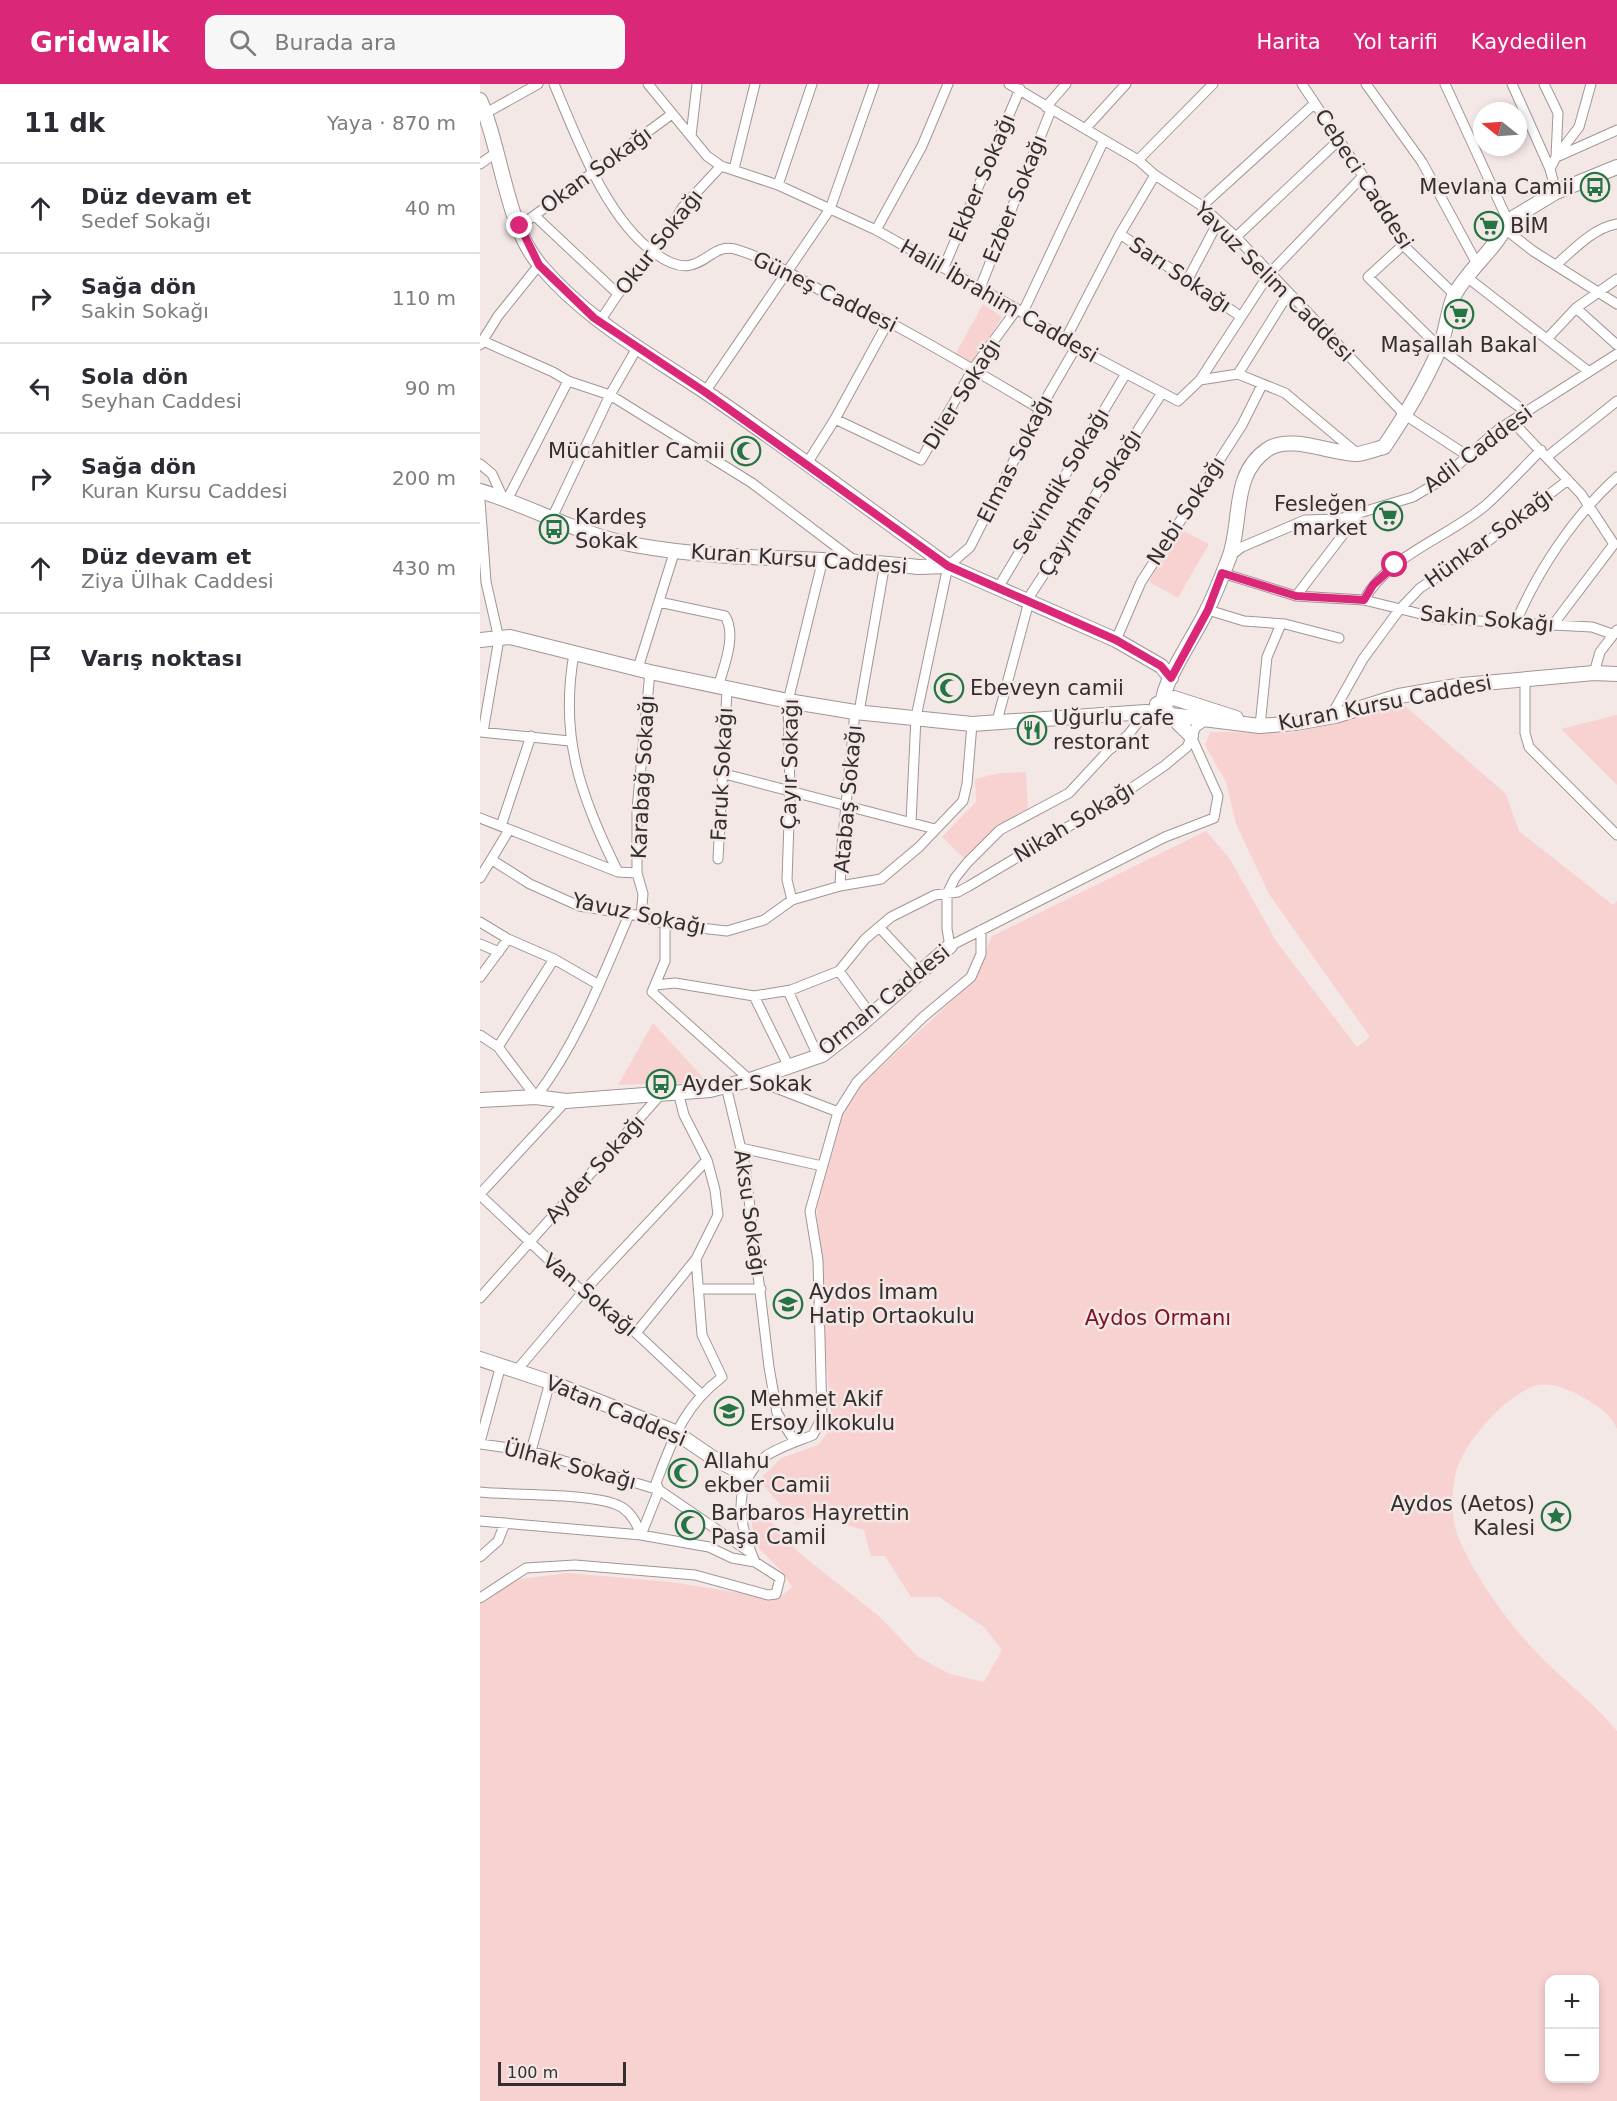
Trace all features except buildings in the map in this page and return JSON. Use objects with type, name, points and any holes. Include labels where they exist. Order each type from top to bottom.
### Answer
[{"type":"street","points":[[486,113],[538,84]]},
{"type":"street","name":"Güneş Caddesi","points":[[554,84],[593,172],[615,209],[654,253],[682,267],[699,264],[721,249],[735,248],[767,261],[888,322],[1040,409]]},
{"type":"street","name":"Halil İbrahim Caddesi","points":[[648,84],[707,156],[721,166],[778,185],[876,230],[1020,310],[1076,347],[1125,375],[1178,401],[1200,381]]},
{"type":"street","points":[[691,136],[697,84]]},
{"type":"street","points":[[734,169],[755,84]]},
{"type":"street","points":[[778,185],[812,84]]},
{"type":"street","points":[[705,392],[830,209],[874,84]]},
{"type":"street","points":[[876,230],[922,146],[948,84]]},
{"type":"street","name":"Yavuz Selim Caddesi","points":[[1010,84],[1138,160],[1155,175],[1202,206],[1236,237],[1405,415],[1468,456]]},
{"type":"street","name":"Ezber Sokağı","points":[[980,288],[1048,108],[1066,84]]},
{"type":"street","points":[[1085,129],[1126,84]]},
{"type":"street","points":[[1138,160],[1213,84]]},
{"type":"street","name":"Cebeci Caddesi","points":[[1302,84],[1363,176],[1403,245],[1455,295]]},
{"type":"street","points":[[1366,84],[1422,162],[1476,262]]},
{"type":"street","points":[[1445,84],[1506,225],[1517,240],[1617,304]]},
{"type":"street","points":[[1512,84],[1550,169],[1556,192]]},
{"type":"street","points":[[1544,84],[1558,113],[1556,157]]},
{"type":"street","points":[[1550,169],[1556,157],[1580,127],[1592,84]]},
{"type":"street","name":"Ekber Sokağı","points":[[944,267],[1020,89]]},
{"type":"street","points":[[480,100],[486,113],[507,193],[539,265],[600,321],[705,392],[948,566],[916,717],[911,822]]},
{"type":"street","points":[[1202,206],[1314,104]]},
{"type":"street","name":"Okan Sokağı","points":[[520,226],[672,114]]},
{"type":"street","points":[[1556,157],[1617,130]]},
{"type":"street","name":"Diler Sokağı","points":[[835,419],[921,460],[973,369],[1020,310],[1104,140]]},
{"type":"street","points":[[1236,237],[1338,141]]},
{"type":"street","points":[[480,164],[497,152]]},
{"type":"street","name":"Okur Sokağı","points":[[600,321],[618,294],[654,253],[683,207],[721,166]]},
{"type":"street","points":[[1191,736],[1168,700],[1171,678],[1208,610],[1230,556],[1239,496],[1249,470],[1267,450],[1276,446],[1304,445],[1358,454],[1384,447],[1405,415],[1440,348],[1455,295],[1468,278],[1476,262],[1506,225],[1556,192],[1617,167]]},
{"type":"street","points":[[1065,340],[1120,234],[1155,175]]},
{"type":"street","points":[[1200,381],[1269,274],[1363,176]]},
{"type":"street","points":[[535,216],[618,294]]},
{"type":"street","points":[[1188,279],[1218,222]]},
{"type":"street","points":[[1556,265],[1580,244],[1607,226],[1617,224]]},
{"type":"street","name":"Sarı Sokağı","points":[[1120,234],[1240,316]]},
{"type":"street","points":[[1403,245],[1368,277],[1440,348],[1526,412]]},
{"type":"street","points":[[539,265],[498,316],[481,343],[553,372],[568,381],[610,395],[752,483],[855,561]]},
{"type":"street","points":[[1468,278],[1588,371]]},
{"type":"street","points":[[1547,339],[1576,308],[1617,279]]},
{"type":"street","points":[[1238,374],[1288,294]]},
{"type":"street","points":[[1576,308],[1617,345]]},
{"type":"street","points":[[806,465],[835,419],[888,322]]},
{"type":"street","name":"Elmas Sokağı","points":[[948,566],[970,547],[1040,409],[1076,347]]},
{"type":"street","points":[[551,520],[610,395],[637,348]]},
{"type":"street","name":"Adil Caddesi","points":[[1230,556],[1242,547],[1305,520],[1339,519],[1358,515],[1413,497],[1438,482],[1512,421],[1617,354]]},
{"type":"street","points":[[1200,381],[1238,374],[1285,393],[1358,454]]},
{"type":"street","name":"Sevindik Sokağı","points":[[998,588],[1125,375]]},
{"type":"street","points":[[505,499],[568,381]]},
{"type":"street","name":"Nebi Sokağı","points":[[1116,640],[1141,582],[1242,425],[1262,385]]},
{"type":"street","name":"Çayırhan Sokağı","points":[[997,721],[1031,594],[1162,393]]},
{"type":"street","points":[[1364,600],[1373,585],[1395,565],[1485,506],[1544,453],[1617,401]]},
{"type":"street","points":[[1512,421],[1588,503],[1614,544],[1552,626]]},
{"type":"street","points":[[480,464],[492,474],[505,499]]},
{"type":"street","points":[[1515,624],[1541,572],[1588,503],[1617,477]]},
{"type":"street","name":"Hünkar Sokağı","points":[[1331,716],[1364,659],[1399,610],[1420,588],[1466,558],[1568,480]]},
{"type":"street","name":"Kuran Kursu Caddesi","points":[[480,491],[505,499],[551,520],[634,545],[675,550],[918,567],[948,566],[1116,640],[1161,666],[1171,678]]},
{"type":"street","points":[[480,500],[483,581],[499,639],[482,732],[570,741]]},
{"type":"street","points":[[1296,596],[1358,515]]},
{"type":"street","name":"Karabağ Sokağı","points":[[641,916],[643,894],[638,873],[637,809],[644,670],[659,602],[675,550]]},
{"type":"street","name":"Çayır Sokağı","points":[[792,900],[787,880],[790,793],[788,701],[823,559]]},
{"type":"street","name":"Atabaş Sokağı","points":[[840,886],[845,807],[857,712],[885,563]]},
{"type":"street","name":"Sakin Sokağı","points":[[1222,573],[1296,596],[1364,600],[1441,618],[1592,627],[1614,632]]},
{"type":"street","name":"Faruk Sokağı","points":[[659,602],[725,616],[730,624],[722,688],[718,859]]},
{"type":"street","points":[[1208,610],[1244,621],[1281,624],[1339,638]]},
{"type":"street","points":[[1260,726],[1267,657],[1281,624]]},
{"type":"street","points":[[1593,673],[1600,652],[1614,632]]},
{"type":"street","name":"Kuran Kursu Caddesi","points":[[480,640],[510,637],[574,654],[788,701],[857,712],[972,724],[1146,712],[1260,726],[1331,716],[1399,696],[1462,685],[1593,673],[1617,674]]},
{"type":"street","points":[[574,654],[570,680],[570,741],[584,795],[618,872]]},
{"type":"street","points":[[1525,679],[1525,733],[1529,747],[1617,836]]},
{"type":"street","points":[[950,946],[947,929],[947,894],[955,878],[991,837],[1020,818],[1069,793],[1108,751],[1128,735],[1146,712],[1168,700]]},
{"type":"street","name":"Kuran Kursu Caddesi","points":[[1168,700],[1260,726]]},
{"type":"street","name":"Nikah Sokağı","points":[[839,971],[865,939],[879,927],[914,904],[935,895],[947,894],[969,886],[1122,794],[1187,747],[1196,727],[1205,721]]},
{"type":"street","name":"Yavuz Sokağı","points":[[492,860],[530,884],[579,906],[641,916],[665,924],[727,931],[764,920],[792,900],[840,886],[881,879],[919,847],[963,801],[967,784],[972,724]]},
{"type":"street","points":[[480,878],[492,860],[505,828],[531,736]]},
{"type":"street","name":"Orman Caddesi","points":[[482,1097],[536,1097],[566,1101],[678,1092],[752,1080],[818,1056],[871,1015],[950,946],[1165,837],[1214,818],[1218,796],[1191,736]]},
{"type":"street","points":[[721,773],[790,793],[935,829]]},
{"type":"street","points":[[480,818],[618,872],[638,873]]},
{"type":"street","points":[[480,1035],[498,1047],[536,1097],[551,1076],[599,986],[629,915]]},
{"type":"street","points":[[480,922],[508,939],[554,959],[599,986]]},
{"type":"street","points":[[654,988],[665,961],[665,924]]},
{"type":"street","points":[[879,927],[921,972]]},
{"type":"street","points":[[480,1521],[641,1535],[709,1546],[732,1558],[754,1558],[743,1535],[741,1500],[746,1475],[767,1455],[813,1435],[822,1417],[818,1260],[810,1211],[838,1112],[857,1082],[922,1018],[971,977],[981,954],[981,930]]},
{"type":"street","points":[[480,977],[508,939]]},
{"type":"street","points":[[480,944],[499,952]]},
{"type":"street","points":[[498,1047],[554,959]]},
{"type":"street","points":[[654,988],[675,983],[754,996],[788,991],[839,971],[871,1015]]},
{"type":"street","points":[[654,988],[752,1080],[838,1112]]},
{"type":"street","points":[[788,991],[818,1056]]},
{"type":"street","points":[[754,996],[789,1066]]},
{"type":"street","name":"Aksu Sokağı","points":[[726,1086],[741,1148],[777,1413],[795,1442]]},
{"type":"street","points":[[636,1333],[696,1258],[718,1215],[707,1160],[684,1115],[678,1092]]},
{"type":"street","name":"Ayder Sokağı","points":[[480,1298],[592,1175],[662,1093]]},
{"type":"street","points":[[480,1195],[566,1101]]},
{"type":"street","points":[[741,1148],[822,1166]]},
{"type":"street","points":[[517,1370],[582,1292],[707,1160]]},
{"type":"street","name":"Van Sokağı","points":[[480,1195],[582,1292],[636,1333],[700,1393]]},
{"type":"street","points":[[659,1490],[656,1483],[675,1432],[700,1393],[722,1377],[702,1335],[701,1289],[696,1258]]},
{"type":"street","points":[[701,1289],[761,1289]]},
{"type":"street","name":"Vatan Caddesi","points":[[480,1359],[550,1382],[675,1432],[713,1458],[746,1475]]},
{"type":"street","points":[[480,1443],[501,1365]]},
{"type":"street","points":[[531,1451],[550,1382]]},
{"type":"street","name":"Ülhak Sokağı","points":[[480,1443],[531,1451],[659,1490],[780,1578],[776,1594],[752,1592],[695,1575],[575,1565],[526,1568],[480,1598]]},
{"type":"street","name":"Ülhak Sokağı","points":[[641,1535],[659,1490]]},
{"type":"street","points":[[480,1492],[600,1501],[622,1507],[636,1521],[641,1535]]},
{"type":"street","points":[[480,1557],[498,1541],[505,1522]]},
{"type":"green space","points":[[983,304],[1002,317],[972,366],[955,355]]},
{"type":"green space","points":[[1178,528],[1209,544],[1178,598],[1149,582]]},
{"type":"green space","name":"Aydos Ormanı","points":[[1404,705],[1506,794],[1519,831],[1613,905],[1617,901],[1617,1429],[1612,1419],[1602,1409],[1571,1391],[1544,1384],[1526,1390],[1514,1397],[1488,1420],[1468,1447],[1456,1472],[1453,1506],[1454,1523],[1459,1539],[1476,1572],[1498,1606],[1535,1651],[1617,1731],[1617,2101],[480,2101],[480,1599],[520,1579],[568,1573],[671,1582],[778,1599],[792,1587],[777,1566],[763,1553],[754,1537],[752,1509],[759,1508],[797,1551],[880,1617],[918,1657],[950,1674],[984,1682],[1002,1650],[984,1627],[939,1597],[911,1597],[885,1556],[871,1556],[864,1530],[813,1516],[797,1524],[759,1480],[781,1458],[818,1445],[832,1427],[819,1271],[817,1207],[848,1098],[974,980],[992,936],[1206,831],[1230,859],[1276,941],[1357,1047],[1370,1037],[1269,894],[1236,824],[1226,782],[1205,745],[1210,732],[1291,733]]},
{"type":"green space","points":[[1617,715],[1617,785],[1561,729]]},
{"type":"green space","points":[[1026,772],[1028,809],[1002,824],[965,859],[942,837],[976,802],[975,779],[1000,773]]},
{"type":"green space","points":[[653,1023],[707,1082],[618,1085]]},
{"type":"place","name":"Mevlana Camii","points":[[1595,187]]},
{"type":"place","name":"BİM","points":[[1489,226]]},
{"type":"place","name":"Maşallah Bakal","points":[[1459,314]]},
{"type":"place","name":"Mücahitler Camii","points":[[746,451]]},
{"type":"place","name":"Fesleğen market","points":[[1388,516]]},
{"type":"place","name":"Kardeş Sokak","points":[[554,529]]},
{"type":"place","name":"Ebeveyn camii","points":[[949,688]]},
{"type":"place","name":"Uğurlu cafe restorant","points":[[1032,730]]},
{"type":"place","name":"Ayder Sokak","points":[[661,1084]]},
{"type":"place","name":"Aydos İmam Hatip Ortaokulu","points":[[788,1304]]},
{"type":"place","name":"Mehmet Akif Ersoy İlkokulu","points":[[729,1411]]},
{"type":"place","name":"Allahu ekber Camii","points":[[683,1473]]},
{"type":"place","name":"Aydos (Aetos) Kalesi","points":[[1556,1516]]},
{"type":"place","name":"Barbaros Hayrettin Paşa Camiİ","points":[[690,1525]]},
{"type":"route","points":[[520,226],[526,244],[539,265],[594,318],[631,345],[705,392],[948,566],[1116,640],[1161,666],[1171,678],[1208,610],[1222,573],[1296,596],[1364,600],[1373,585],[1395,565]]}]
